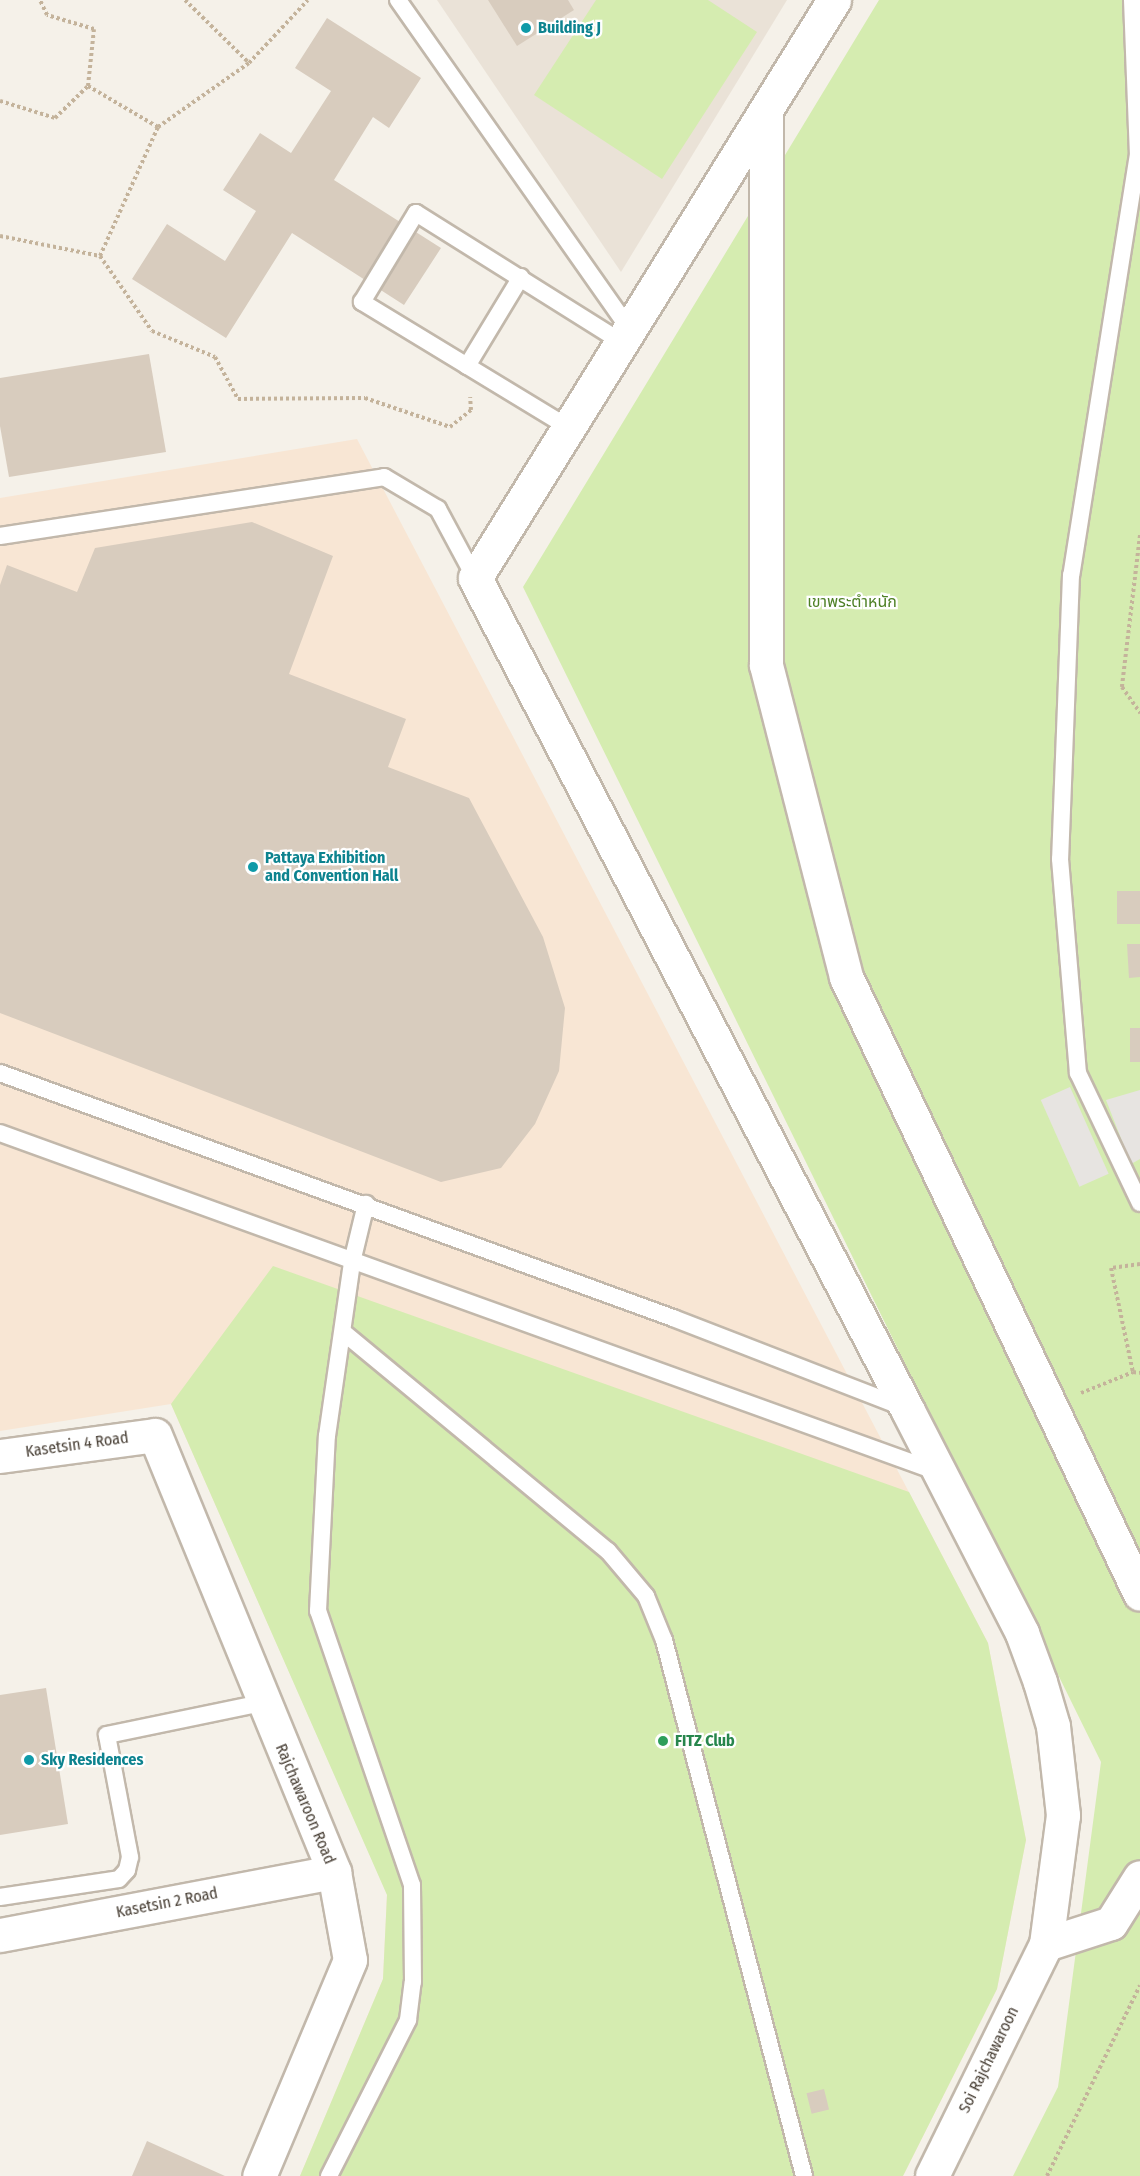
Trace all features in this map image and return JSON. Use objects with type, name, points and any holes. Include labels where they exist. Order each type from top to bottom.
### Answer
[{"type":"street","points":[[475,578],[571,429],[766,115],[834,0]]},
{"type":"street","points":[[766,115],[766,666],[846,977],[1140,1594]]},
{"type":"street","name":"Soi Rajchawaroon","points":[[475,578],[908,1409],[1022,1633],[1053,1726],[1063,1815],[1046,1944],[932,2176]]},
{"type":"street","name":"Kasetsin 4 Road","points":[[0,1456],[155,1435]]},
{"type":"street","name":"Rajchawaroon Road","points":[[155,1435],[262,1703],[334,1872],[350,1960],[259,2176]]},
{"type":"street","name":"Kasetsin 2 Road","points":[[0,1935],[334,1872]]},
{"type":"street","points":[[1046,1944],[1111,1923],[1140,1877]]},
{"type":"lane","points":[[398,0],[627,336]]},
{"type":"lane","points":[[1132,0],[1138,154],[1071,574],[1060,859],[1078,1073],[1140,1203]]},
{"type":"lane","points":[[571,429],[362,302],[416,213],[521,277],[627,336]]},
{"type":"lane","points":[[467,366],[521,277]]},
{"type":"lane","points":[[0,536],[384,477],[438,509],[475,578]]},
{"type":"lane","points":[[0,1073],[366,1204],[908,1409]]},
{"type":"lane","points":[[0,1133],[352,1262],[939,1472]]},
{"type":"lane","points":[[329,2176],[408,2020],[413,1982],[411,1885],[318,1611],[319,1512],[352,1262],[366,1204]]},
{"type":"lane","points":[[344,1332],[608,1551],[646,1596],[664,1640],[804,2176]]},
{"type":"lane","points":[[0,1897],[119,1879],[127,1870],[130,1857],[107,1735],[262,1703]]},
{"type":"path","points":[[0,101],[55,118],[88,86],[94,29],[47,15],[40,0]]},
{"type":"path","points":[[185,0],[249,63]]},
{"type":"path","points":[[100,256],[158,127],[249,63],[308,0]]},
{"type":"path","points":[[88,86],[158,127]]},
{"type":"path","points":[[0,236],[100,256],[152,331],[215,357],[238,399],[365,398],[450,427],[471,410],[467,366]]},
{"type":"path","points":[[1140,535],[1122,687],[1140,713]]},
{"type":"path","points":[[1133,1372],[1111,1268],[1140,1264]]},
{"type":"path","points":[[1050,1405],[1133,1372],[1140,1373]]},
{"type":"path","points":[[1047,2176],[1140,1984]]},
{"type":"shaded area","points":[[437,0],[787,0],[621,272]]},
{"type":"shaded area","points":[[357,439],[988,1643],[1026,1840],[997,1989],[903,2176],[300,2176],[383,1979],[387,1894],[171,1404],[0,1431],[0,498]]},
{"type":"shaded area","points":[[1070,1087],[1109,1174],[1079,1187],[1041,1100]]},
{"type":"shaded area","points":[[1140,1090],[1140,1159],[1131,1164],[1106,1100]]},
{"type":"green space","points":[[596,0],[708,0],[757,32],[662,179],[534,95]]},
{"type":"green space","name":"เขาพระตำหนัก","points":[[879,0],[1140,0],[1140,2176],[1013,2176],[1058,2087],[1101,1762],[523,587]]},
{"type":"green space","name":"FITZ Club","points":[[273,1266],[909,1492],[988,1643],[1026,1840],[997,1989],[903,2176],[300,2176],[383,1979],[387,1895],[171,1404]]},
{"type":"building","name":"Building J","points":[[488,0],[568,0],[574,10],[517,46]]},
{"type":"building","points":[[327,18],[421,78],[389,128],[373,117],[334,180],[441,248],[404,305],[292,233],[226,338],[132,279],[167,224],[225,261],[256,211],[223,190],[260,133],[291,153],[331,91],[295,68]]},
{"type":"building","points":[[149,354],[166,452],[9,477],[0,426],[0,378]]},
{"type":"building","name":"Pattaya Exhibition and Convention Hall","points":[[252,522],[333,556],[289,674],[406,719],[388,767],[469,798],[543,937],[565,1008],[559,1071],[535,1124],[501,1168],[441,1182],[0,1013],[0,585],[7,565],[77,592],[95,548]]},
{"type":"building","points":[[1117,891],[1140,891],[1140,924],[1117,924]]},
{"type":"building","points":[[1127,944],[1140,944],[1140,977],[1129,978]]},
{"type":"building","points":[[1130,1028],[1140,1028],[1140,1062],[1130,1062]]},
{"type":"building","name":"Sky Residences","points":[[46,1688],[68,1824],[0,1835],[0,1695]]},
{"type":"building","points":[[824,2089],[829,2109],[812,2114],[807,2093]]},
{"type":"building","points":[[147,2141],[225,2176],[132,2176]]},
{"type":"place","name":"Building J","points":[[526,28]]},
{"type":"place","name":"Pattaya Exhibition and Convention Hall","points":[[253,867]]},
{"type":"place","name":"FITZ Club","points":[[663,1741]]},
{"type":"place","name":"Sky Residences","points":[[29,1760]]}]
